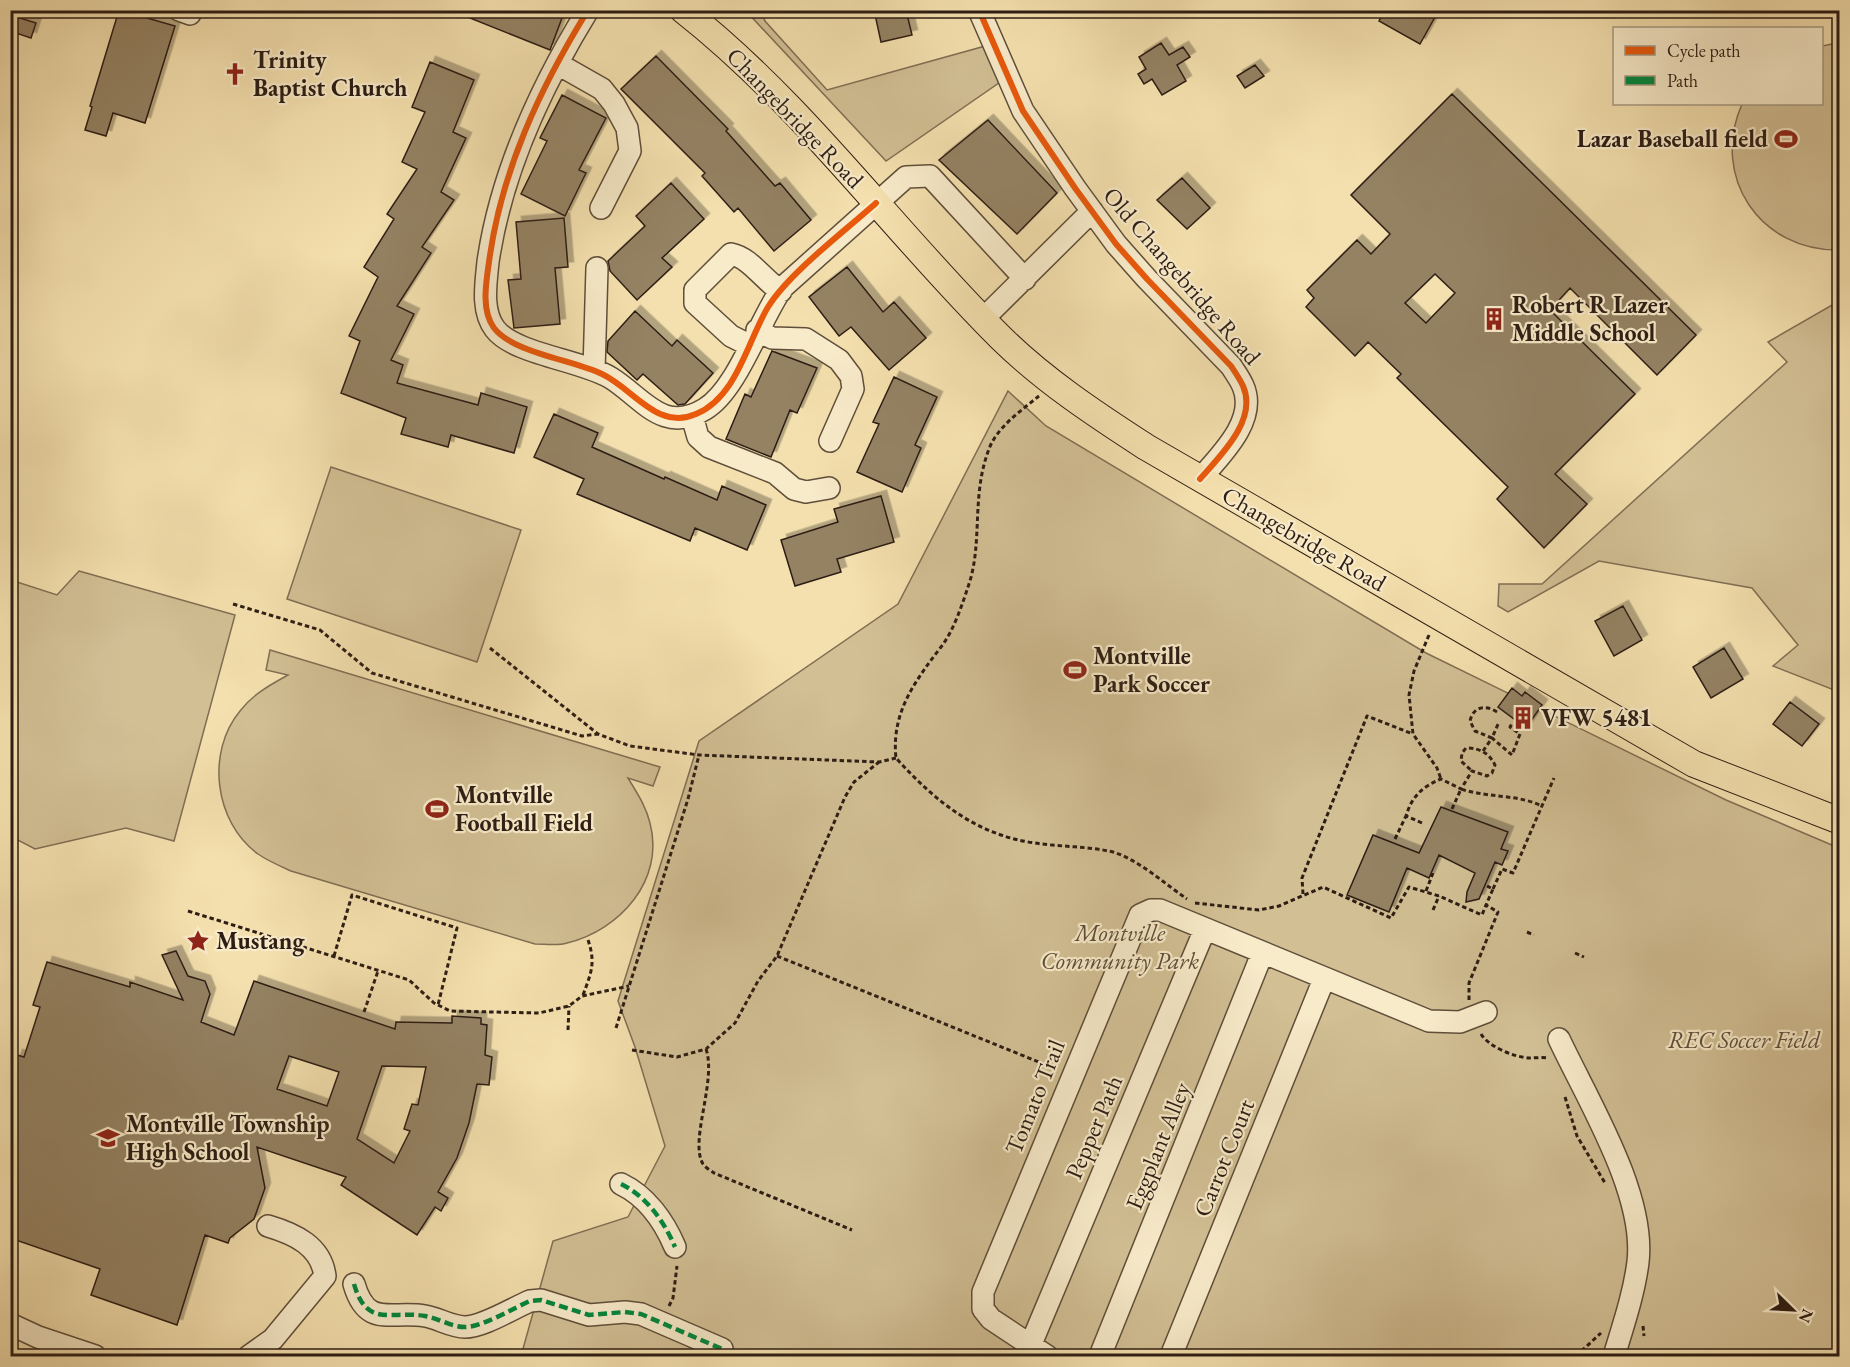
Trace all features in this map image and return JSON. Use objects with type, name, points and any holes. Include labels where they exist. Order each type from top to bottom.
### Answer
[{"type":"main road","name":"Changebridge Road","points":[[683,10],[782,97],[983,319],[1071,399],[1200,478],[1695,764],[1839,821]]},
{"type":"street","points":[[588,10],[539,99],[502,192],[486,283],[486,308],[495,329],[503,336],[535,351],[594,370],[618,383],[664,417],[675,419],[692,416],[708,408],[724,392],[781,291],[906,177],[930,176],[1025,279]]},
{"type":"street","name":"Old Changebridge Road","points":[[979,10],[1023,111],[1092,211],[1124,253],[1231,366],[1243,386],[1246,408],[1238,430],[1223,452],[1200,478]]},
{"type":"street","points":[[558,64],[602,89],[614,104],[627,129],[630,151],[601,208]]},
{"type":"street","points":[[983,319],[1092,211]]},
{"type":"street","points":[[781,291],[767,282],[742,256],[731,254],[695,290],[695,303],[731,336],[806,339],[839,360],[851,376],[853,389],[830,441]]},
{"type":"street","points":[[594,370],[597,268]]},
{"type":"street","points":[[692,416],[698,437],[709,447],[775,473],[794,489],[806,492],[829,488]]},
{"type":"street","name":"Tomato Trail","points":[[1039,1350],[991,1319],[983,1309],[983,1292],[1136,919],[1147,911],[1160,910],[1205,929]]},
{"type":"street","points":[[1205,929],[1429,1021],[1450,1023],[1479,1016]]},
{"type":"street","name":"Pepper Path","points":[[1039,1350],[1205,929]]},
{"type":"street","name":"Eggplant Alley","points":[[1100,1356],[1263,954]]},
{"type":"street","name":"Carrot Court","points":[[1170,1356],[1324,979]]},
{"type":"street","points":[[1559,1039],[1626,1182],[1636,1211],[1638,1263],[1614,1356]]},
{"type":"street","points":[[621,1184],[634,1191],[650,1206],[668,1231],[675,1247]]},
{"type":"street","points":[[249,1356],[273,1339],[325,1276],[323,1262],[313,1249],[292,1233],[268,1226]]},
{"type":"street","points":[[354,1284],[364,1307],[370,1312],[393,1317],[424,1315],[466,1328],[530,1301],[541,1300],[589,1315],[625,1312],[664,1317],[722,1349]]},
{"type":"street","points":[[10,1324],[38,1337],[95,1356]]},
{"type":"path","points":[[1040,394],[1009,422],[990,446],[978,483],[974,564],[969,583],[951,630],[910,689],[898,718],[896,758],[921,786],[966,820],[998,836],[1113,853],[1139,866],[1192,903],[1259,910],[1279,906],[1323,887],[1392,918],[1409,887],[1439,896],[1482,915],[1502,869],[1513,873],[1554,778]]},
{"type":"path","points":[[233,604],[320,630],[372,673],[582,736],[598,734]]},
{"type":"path","points":[[1430,633],[1414,671],[1409,694],[1413,734],[1437,768],[1441,779],[1480,795],[1528,800],[1542,806]]},
{"type":"path","points":[[490,648],[598,734],[630,746],[699,755],[879,762],[896,758]]},
{"type":"path","points":[[1497,712],[1488,707],[1482,707],[1475,710],[1470,721],[1475,731],[1492,738],[1512,755],[1520,734],[1510,727],[1514,722]]},
{"type":"path","points":[[1303,895],[1302,878],[1367,716],[1413,734]]},
{"type":"path","points":[[1483,751],[1499,722]]},
{"type":"path","points":[[1466,748],[1483,751],[1492,758],[1495,765],[1492,773],[1487,776],[1472,771],[1461,761],[1462,753],[1466,748]]},
{"type":"path","points":[[616,1029],[688,799],[699,755]]},
{"type":"path","points":[[632,1050],[676,1057],[706,1049],[735,1023],[758,981],[777,956],[845,797],[854,782],[879,762]]},
{"type":"path","points":[[1452,809],[1472,771]]},
{"type":"path","points":[[1395,839],[1411,800],[1422,789],[1441,779]]},
{"type":"path","points":[[1406,816],[1422,823]]},
{"type":"path","points":[[1425,891],[1433,873]]},
{"type":"path","points":[[1486,886],[1493,889]]},
{"type":"path","points":[[334,957],[352,895],[457,928],[438,1005]]},
{"type":"path","points":[[1433,910],[1439,896]]},
{"type":"path","points":[[1486,905],[1498,912],[1467,993],[1479,1016],[1484,1039],[1504,1051],[1527,1058],[1547,1057],[1551,1066]]},
{"type":"path","points":[[188,911],[409,980],[438,1005],[450,1011],[539,1013],[569,1006],[582,996],[629,986]]},
{"type":"path","points":[[1527,932],[1534,935]]},
{"type":"path","points":[[582,996],[591,974],[594,956],[587,937]]},
{"type":"path","points":[[1575,953],[1584,957]]},
{"type":"path","points":[[777,956],[1071,1076]]},
{"type":"path","points":[[364,1011],[378,971]]},
{"type":"path","points":[[568,1030],[569,1006]]},
{"type":"path","points":[[706,1049],[710,1060],[706,1107],[698,1145],[703,1164],[714,1173],[852,1230]]},
{"type":"path","points":[[1563,1092],[1576,1136],[1608,1187]]},
{"type":"path","points":[[664,1317],[673,1298],[676,1281],[675,1247]]},
{"type":"path","points":[[1576,1356],[1603,1331]]},
{"type":"green space","points":[[746,11],[761,11],[765,21],[827,90],[989,45],[1006,78],[886,161]]},
{"type":"green space","name":"Lazar Baseball field","points":[[1840,45],[1839,250],[1811,247],[1786,238],[1765,223],[1749,205],[1738,183],[1733,158],[1734,131],[1742,105],[1823,105],[1823,46]]},
{"type":"green space","points":[[1839,301],[1839,692],[1773,666],[1798,645],[1752,588],[1599,561],[1508,612],[1498,606],[1499,584],[1542,584],[1787,362],[1768,342]]},
{"type":"green space","name":"Montville Community Park","points":[[1008,391],[1046,426],[1426,653],[1726,800],[1839,848],[1839,1356],[521,1356],[553,1241],[628,1217],[665,1146],[635,1047],[618,1001],[699,741],[898,604]]},
{"type":"green space","points":[[331,467],[521,530],[477,662],[287,599]]},
{"type":"green space","points":[[79,571],[235,615],[174,841],[126,828],[35,849],[16,839],[11,854],[11,580],[57,595]]},
{"type":"green space","points":[[270,650],[660,767],[653,786],[628,778],[646,811],[653,844],[651,864],[634,900],[604,927],[586,936],[563,944],[535,944],[291,871],[258,854],[243,840],[224,806],[219,766],[222,746],[229,728],[240,711],[268,686],[288,675],[266,670]]},
{"type":"building","points":[[119,10],[175,26],[145,123],[113,113],[106,136],[85,130]]},
{"type":"building","points":[[450,10],[565,10],[550,50]]},
{"type":"building","points":[[874,10],[906,10],[912,35],[881,42]]},
{"type":"building","points":[[1385,10],[1424,10],[1435,17],[1420,44],[1379,21]]},
{"type":"building","points":[[10,15],[36,23],[31,38],[10,31]]},
{"type":"building","points":[[1161,43],[1169,55],[1183,47],[1190,57],[1177,65],[1186,81],[1162,95],[1152,79],[1144,84],[1138,74],[1146,69],[1139,57]]},
{"type":"building","points":[[656,56],[728,129],[726,131],[775,186],[780,183],[811,220],[774,251],[738,208],[734,212],[702,176],[705,173],[621,89]]},
{"type":"building","points":[[430,62],[474,80],[453,132],[466,138],[441,192],[454,200],[422,247],[431,253],[397,306],[414,314],[391,360],[403,365],[397,383],[478,405],[481,393],[527,407],[514,453],[451,435],[448,447],[401,434],[406,418],[341,393],[360,341],[349,336],[378,277],[364,267],[394,219],[387,214],[417,169],[402,162],[425,112],[412,107]]},
{"type":"building","points":[[1255,65],[1264,76],[1245,88],[1237,76]]},
{"type":"building","name":"Robert R Lazer Middle School","points":[[1452,94],[1696,335],[1657,375],[1570,288],[1550,310],[1635,394],[1555,474],[1587,504],[1544,548],[1497,499],[1508,487],[1397,378],[1401,374],[1368,342],[1355,356],[1306,307],[1314,298],[1307,290],[1357,240],[1371,254],[1390,234],[1351,195]],"holes":[[[1435,274],[1455,293],[1426,323],[1405,303]]]},
{"type":"building","points":[[562,95],[606,118],[579,170],[586,173],[565,216],[521,194],[547,141],[540,138]]},
{"type":"building","points":[[988,120],[1057,193],[1017,234],[939,160]]},
{"type":"building","points":[[1182,178],[1210,208],[1187,229],[1157,200]]},
{"type":"building","points":[[671,183],[704,219],[662,258],[672,267],[637,300],[610,271],[608,261],[645,226],[636,216]]},
{"type":"building","points":[[564,218],[568,267],[555,268],[560,324],[514,328],[508,280],[521,279],[516,222]]},
{"type":"building","points":[[847,267],[883,312],[894,302],[926,338],[889,370],[851,327],[839,336],[809,297]]},
{"type":"building","points":[[635,311],[672,346],[677,340],[713,373],[685,404],[678,405],[643,374],[637,380],[607,352],[608,341]]},
{"type":"building","points":[[772,351],[817,368],[797,413],[790,410],[771,457],[726,439],[745,394],[751,397]]},
{"type":"building","points":[[894,377],[937,397],[915,445],[921,448],[902,492],[857,472],[879,424],[873,422]]},
{"type":"building","points":[[554,414],[598,433],[592,447],[664,479],[665,477],[717,500],[722,486],[766,505],[747,550],[695,528],[690,541],[577,494],[584,479],[534,457]]},
{"type":"building","points":[[881,496],[894,542],[837,559],[841,572],[795,586],[781,540],[838,522],[834,509]]},
{"type":"building","points":[[1623,606],[1642,640],[1614,656],[1595,621]]},
{"type":"building","points":[[1724,648],[1743,679],[1711,698],[1693,667]]},
{"type":"building","name":"VFW 5481","points":[[1512,688],[1522,696],[1525,692],[1542,705],[1526,728],[1498,707]]},
{"type":"building","points":[[1790,702],[1819,724],[1802,746],[1773,724]]},
{"type":"building","points":[[1441,807],[1508,832],[1501,849],[1508,851],[1502,865],[1495,862],[1479,899],[1466,902],[1467,892],[1475,873],[1439,855],[1429,878],[1407,868],[1389,912],[1347,895],[1373,835],[1419,853]]},
{"type":"building","name":"Montville Township High School","points":[[176,951],[188,976],[205,981],[210,994],[201,1022],[234,1035],[254,981],[395,1029],[396,1022],[452,1023],[452,1016],[481,1018],[481,1024],[487,1025],[485,1055],[492,1057],[489,1085],[477,1084],[469,1123],[457,1158],[438,1192],[448,1198],[441,1211],[435,1207],[417,1235],[341,1185],[346,1177],[257,1147],[265,1188],[254,1219],[230,1238],[228,1243],[205,1235],[177,1325],[91,1295],[100,1269],[10,1238],[10,1074],[17,1055],[24,1057],[40,1007],[33,1005],[47,962],[130,987],[130,982],[183,1000],[162,955]],"holes":[[[289,1056],[339,1072],[327,1106],[277,1089]],[[382,1066],[426,1067],[418,1105],[412,1104],[404,1129],[410,1131],[394,1163],[357,1139]]]},
{"type":"marked path","points":[[621,1184],[638,1195],[653,1210],[675,1247]]},
{"type":"marked path","points":[[354,1284],[359,1298],[366,1307],[382,1315],[425,1316],[465,1327],[489,1321],[530,1301],[541,1300],[589,1315],[625,1312],[641,1314],[722,1349]]},
{"type":"cycle path","points":[[588,10],[570,39],[539,100],[525,131],[503,195],[495,228],[486,296],[490,321],[503,337],[529,350],[602,374],[658,413],[682,418],[696,414],[710,406],[731,382],[768,307],[777,294],[818,253],[876,203]]},
{"type":"cycle path","points":[[979,10],[1023,111],[1075,188],[1116,244],[1231,366],[1242,383],[1246,399],[1241,424],[1235,437],[1200,479]]},
{"type":"place","name":"Trinity Baptist Church","points":[[235,74]]},
{"type":"place","name":"Lazar Baseball field","points":[[1786,139]]},
{"type":"place","name":"Robert R Lazer Middle School","points":[[1494,319]]},
{"type":"place","name":"Montville Park Soccer","points":[[1075,670]]},
{"type":"place","name":"VFW 5481","points":[[1523,718]]},
{"type":"place","name":"Montville Football Field","points":[[437,809]]},
{"type":"place","name":"Mustang","points":[[198,941]]},
{"type":"place","name":"Montville Township High School","points":[[108,1138]]},
{"type":"park label","name":"REC Soccer Field","points":[[1744,1040]]}]
